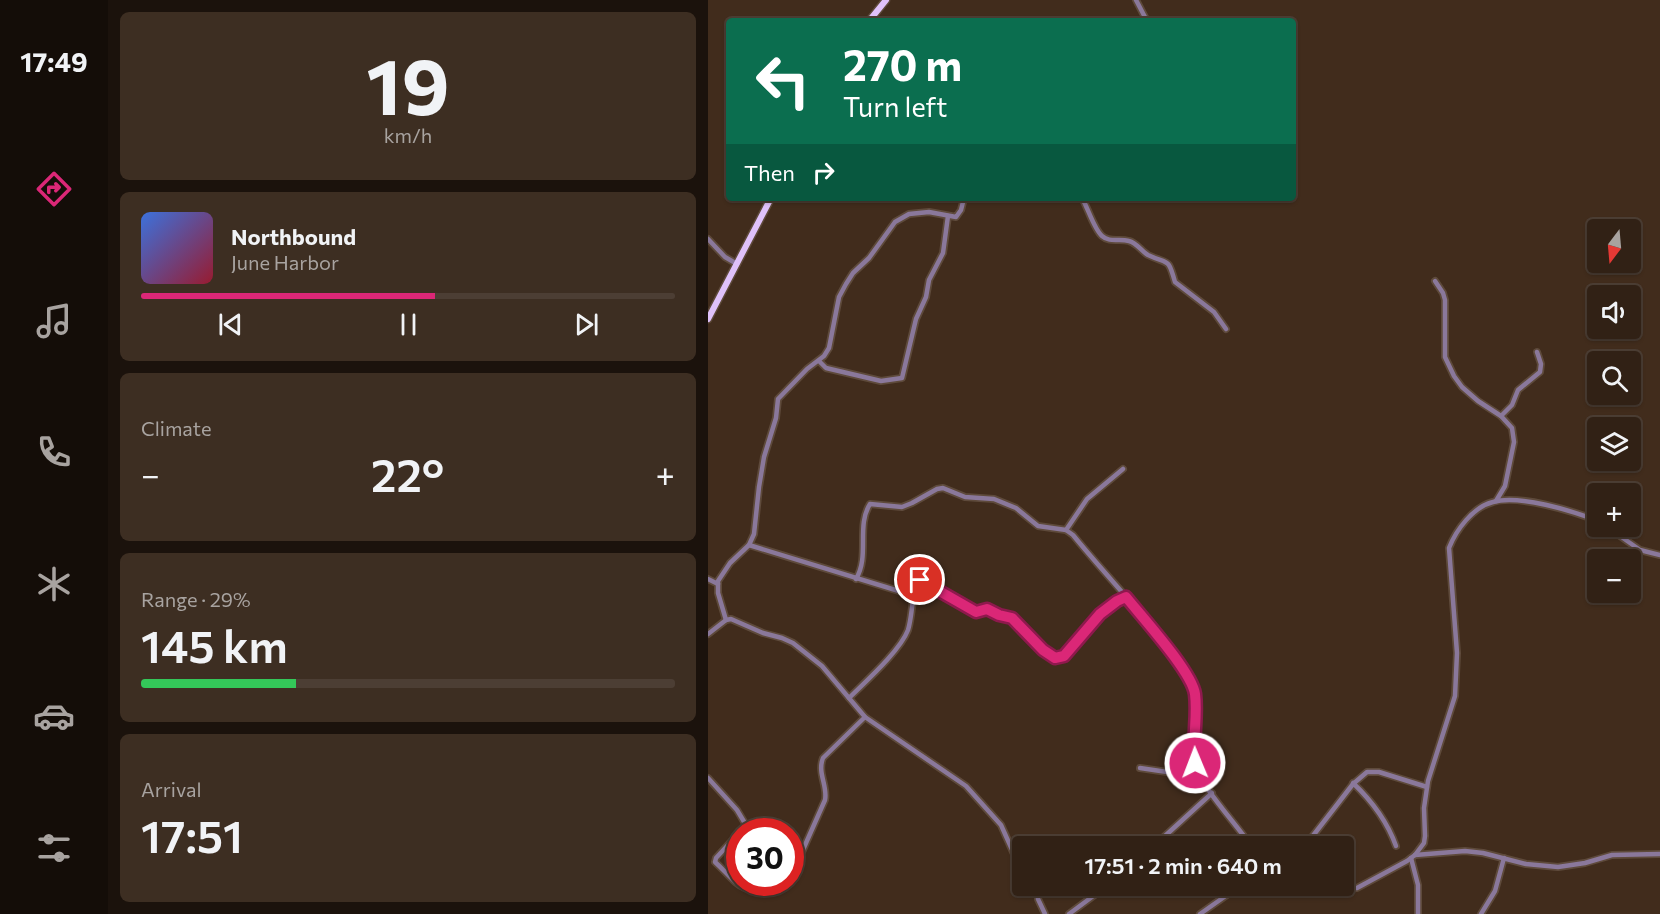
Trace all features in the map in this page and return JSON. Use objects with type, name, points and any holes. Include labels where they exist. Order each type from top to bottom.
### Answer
[{"type":"main road","points":[[871,18],[886,0]]},
{"type":"main road","points":[[708,319],[769,201]]},
{"type":"street","points":[[1136,0],[1145,18]]},
{"type":"street","points":[[726,620],[718,593],[718,584],[720,576],[749,545],[754,534],[764,457],[776,418],[778,399],[807,369],[819,361],[829,348],[839,297],[853,273],[869,258],[895,222],[909,214],[929,212],[956,218],[963,201]]},
{"type":"street","points":[[1084,201],[1101,235],[1110,241],[1130,241],[1147,254],[1161,258],[1173,269],[1175,282],[1212,311],[1226,329]]},
{"type":"street","points":[[819,361],[826,368],[881,381],[902,378],[914,325],[944,249],[948,216]]},
{"type":"street","points":[[708,239],[725,257],[737,264]]},
{"type":"street","points":[[1435,280],[1445,300],[1444,347],[1449,367],[1462,387],[1501,416],[1512,428],[1514,442],[1506,486],[1496,501]]},
{"type":"street","points":[[1501,416],[1512,405],[1518,390],[1540,372],[1541,364],[1537,352]]},
{"type":"street","points":[[1066,530],[1087,499],[1123,469]]},
{"type":"street","points":[[856,579],[862,559],[864,522],[870,504],[902,507],[943,488],[965,497],[994,499],[1016,508],[1038,526],[1066,530],[1126,597],[1164,643],[1191,681],[1196,696],[1196,765],[1212,793],[1244,836]]},
{"type":"street","points":[[1354,888],[1413,856],[1424,843],[1424,808],[1427,787],[1455,696],[1457,653],[1449,548],[1452,539],[1463,524],[1482,507],[1496,501],[1509,500],[1542,504],[1587,517]]},
{"type":"street","points":[[1622,537],[1640,550],[1660,555]]},
{"type":"street","points":[[749,545],[915,596]]},
{"type":"street","points":[[708,579],[718,584]]},
{"type":"street","points":[[849,698],[903,640],[909,628],[918,582],[921,580],[976,612],[987,609],[1010,617],[1047,653],[1058,658],[1066,653],[1100,614],[1126,597]]},
{"type":"street","points":[[708,634],[726,620],[734,620],[763,633],[790,641],[822,666],[865,717],[970,789],[1001,825],[1012,850]]},
{"type":"street","points":[[804,847],[825,800],[821,765],[823,758],[865,717]]},
{"type":"street","points":[[1140,768],[1173,773],[1196,765]]},
{"type":"street","points":[[1313,836],[1353,783],[1367,772],[1379,772],[1427,787]]},
{"type":"street","points":[[708,778],[741,818]]},
{"type":"street","points":[[1353,783],[1386,822],[1396,846]]},
{"type":"street","points":[[1165,836],[1212,793]]},
{"type":"street","points":[[726,846],[714,860],[726,873]]},
{"type":"street","points":[[1413,856],[1465,851],[1527,864],[1558,867],[1585,863],[1612,855],[1660,854]]},
{"type":"street","points":[[1413,856],[1418,885],[1418,914]]},
{"type":"street","points":[[1481,914],[1495,891],[1504,858]]},
{"type":"street","points":[[1038,896],[1045,914]]},
{"type":"street","points":[[1069,914],[1093,896]]},
{"type":"street","points":[[1200,914],[1225,896]]},
{"type":"route","points":[[920,580],[976,612],[987,609],[1012,618],[1043,650],[1055,658],[1064,656],[1100,614],[1126,597],[1164,643],[1194,688],[1196,696],[1195,763]]}]
